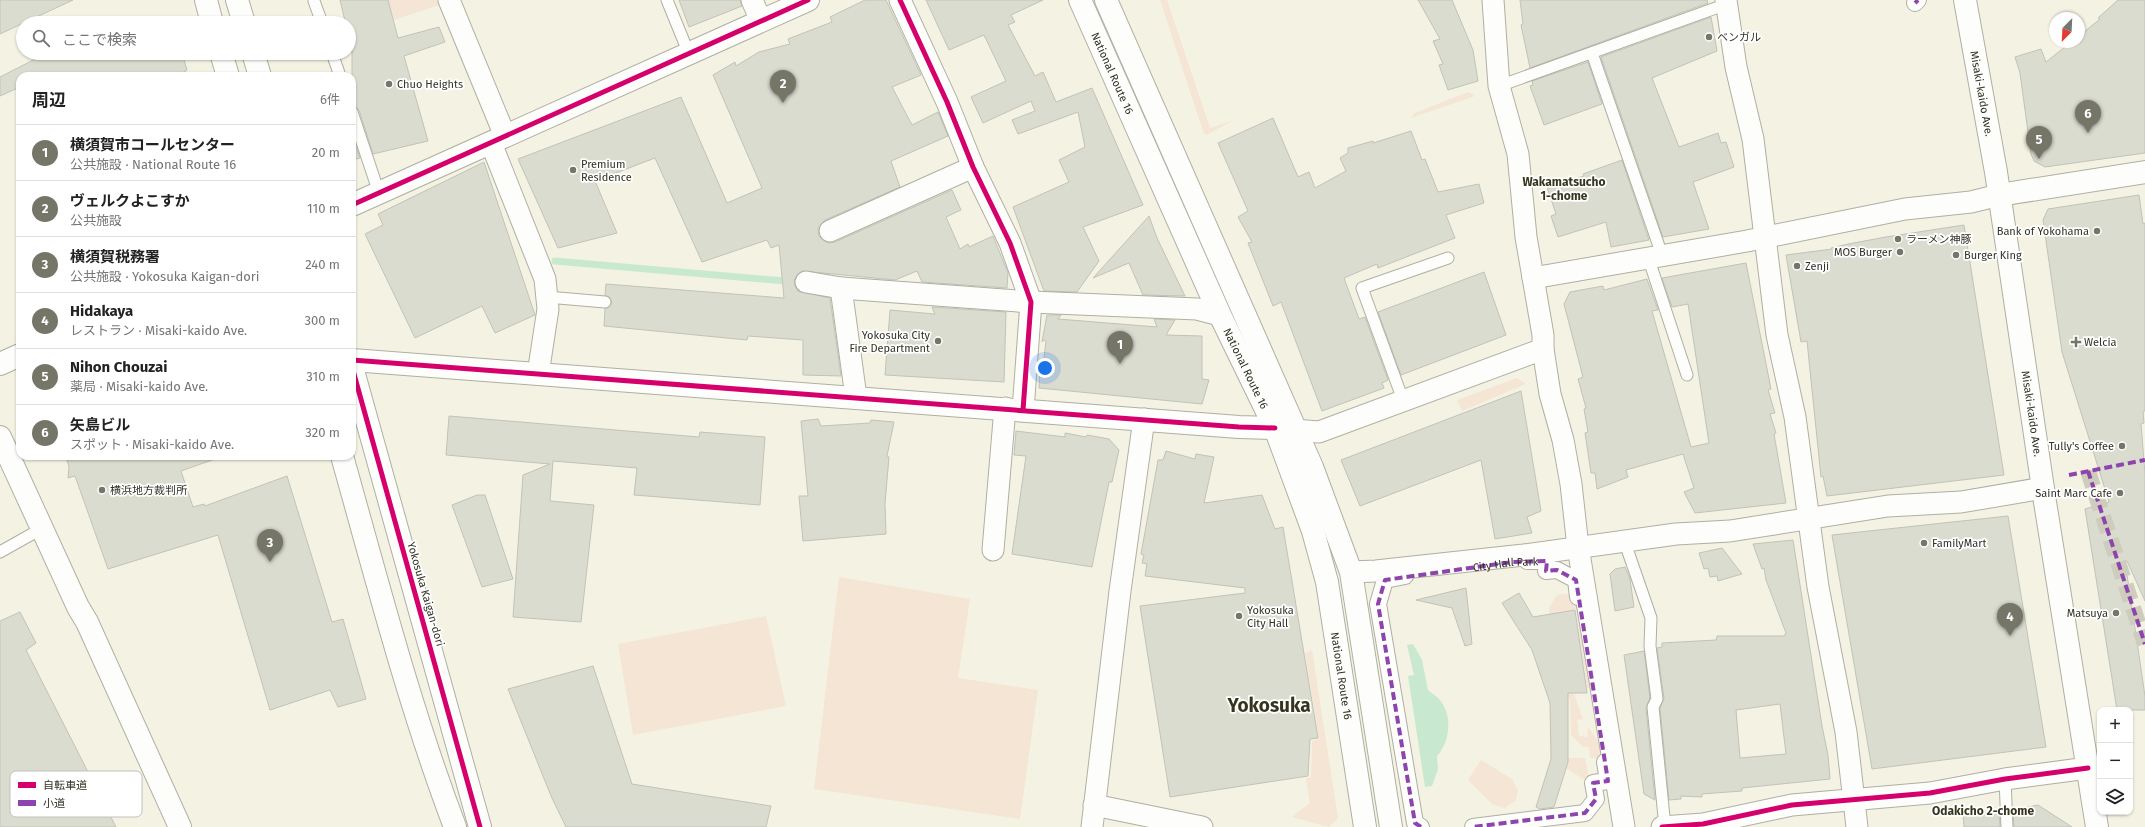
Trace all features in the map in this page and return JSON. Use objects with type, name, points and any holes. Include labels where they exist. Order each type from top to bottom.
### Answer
[{"type":"main road","points":[[206,0],[210,16]]},
{"type":"main road","points":[[237,0],[242,16]]},
{"type":"main road","points":[[356,203],[808,0]]},
{"type":"main road","name":"National Route 16","points":[[1080,0],[1220,315],[1285,429],[1312,467],[1351,572],[1391,827]]},
{"type":"main road","name":"National Route 16","points":[[1106,0],[1285,429],[1327,582],[1365,827]]},
{"type":"main road","name":"Misaki-kaido Ave.","points":[[1965,0],[1999,195],[2043,488],[2097,827]]},
{"type":"main road","points":[[223,60],[227,72]]},
{"type":"main road","points":[[255,60],[259,72]]},
{"type":"main road","points":[[1999,195],[2145,172]]},
{"type":"main road","points":[[0,364],[16,357]]},
{"type":"main road","points":[[356,360],[1239,427],[1285,429]]},
{"type":"main road","name":"Yokosuka Kaigan-dori","points":[[356,381],[480,827]]},
{"type":"main road","points":[[0,437],[41,529],[78,607],[87,622],[180,827]]},
{"type":"main road","points":[[343,460],[390,629],[435,775],[455,827]]},
{"type":"street","points":[[449,0],[545,279],[548,309],[538,374]]},
{"type":"street","points":[[752,0],[761,21]]},
{"type":"street","points":[[900,0],[947,102],[973,167],[1010,243],[1030,302],[993,550]]},
{"type":"street","points":[[1492,0],[1500,86],[1518,154],[1526,237],[1543,335],[1543,349],[1550,394],[1563,440],[1568,469],[1578,547],[1624,827]]},
{"type":"street","points":[[1727,2],[1736,68],[1752,139],[1777,335],[1795,417],[1818,587],[1846,732],[1858,827]]},
{"type":"street","points":[[830,231],[973,167]]},
{"type":"street","points":[[1533,278],[1765,237],[1905,209],[1971,202],[1999,195]]},
{"type":"street","points":[[806,282],[841,288],[1030,302],[1197,309],[1220,315]]},
{"type":"street","points":[[841,288],[856,397]]},
{"type":"street","points":[[1285,429],[1319,432],[1543,349]]},
{"type":"street","points":[[1092,827],[1120,591],[1144,419]]},
{"type":"street","points":[[1351,572],[1376,571],[1676,534],[1730,531],[1888,506],[1961,502],[2043,488]]},
{"type":"street","name":"City Hall Park","points":[[1421,827],[1415,824],[1378,604],[1385,580],[1512,562],[1547,561],[1546,571],[1556,570],[1576,580],[1608,781],[1594,783],[1596,799],[1585,813],[1473,827]]},
{"type":"street","points":[[1662,827],[1711,823],[1792,805],[1930,793],[2005,779],[2088,768]]},
{"type":"street","points":[[1094,805],[1202,827]]},
{"type":"lane","points":[[667,0],[689,54]]},
{"type":"lane","points":[[314,1],[319,16]]},
{"type":"lane","points":[[1500,86],[1727,2]]},
{"type":"lane","points":[[1592,53],[1655,256],[1687,375]]},
{"type":"lane","points":[[334,60],[339,72]]},
{"type":"lane","points":[[356,124],[380,193]]},
{"type":"lane","points":[[1403,400],[1362,288],[1448,258]]},
{"type":"lane","points":[[547,297],[605,302]]},
{"type":"lane","points":[[0,552],[41,529]]},
{"type":"lane","points":[[1624,540],[1651,618],[1650,646],[1657,699],[1654,707],[1665,827]]},
{"type":"lane","points":[[2005,779],[2007,827]]},
{"type":"shaded area","points":[[388,0],[437,0],[439,5],[394,20]]},
{"type":"shaded area","points":[[1160,0],[1167,0],[1210,128],[1234,120],[1206,135],[1203,131]]},
{"type":"shaded area","points":[[1468,92],[1475,96],[1411,118],[1415,113]]},
{"type":"shaded area","points":[[1517,378],[1526,384],[1462,411],[1457,400]]},
{"type":"shaded area","points":[[839,577],[970,599],[958,678],[1038,690],[1020,819],[814,789]]},
{"type":"shaded area","points":[[1576,593],[1592,688],[1587,688],[1576,609],[1559,613],[1574,694],[1583,719],[1577,720],[1579,736],[1588,737],[1587,726],[1600,744],[1606,779],[1599,758],[1590,758],[1589,747],[1583,747],[1571,735],[1570,701],[1546,630],[1550,624],[1549,608],[1557,595]]},
{"type":"shaded area","points":[[766,616],[786,706],[633,735],[618,644]]},
{"type":"shaded area","points":[[1413,644],[1422,660],[1428,690],[1440,700],[1444,706],[1448,721],[1445,744],[1437,756],[1438,769],[1432,786],[1425,787],[1408,676],[1414,675],[1407,645]]},
{"type":"shaded area","points":[[1312,650],[1338,818],[1329,827],[1292,817],[1310,803],[1306,779],[1311,777],[1312,741],[1319,739],[1305,653]]},
{"type":"shaded area","points":[[1568,758],[1585,758],[1589,777],[1583,779],[1566,768]]},
{"type":"shaded area","points":[[1481,760],[1512,779],[1518,791],[1516,800],[1505,808],[1492,804],[1468,780]]},
{"type":"building","points":[[0,0],[73,0],[39,16],[16,16],[16,27],[0,34]]},
{"type":"building","name":"Chuo Heights","points":[[340,0],[388,0],[398,38],[439,27],[445,42],[404,56],[428,141],[373,154],[359,110],[356,108],[356,72],[352,72],[352,60],[356,60],[356,16],[344,16]]},
{"type":"building","points":[[679,0],[740,0],[742,6],[689,27]]},
{"type":"building","points":[[865,0],[886,0],[921,75],[892,87],[912,125],[938,112],[948,136],[891,161],[900,187],[825,220],[818,229],[819,236],[828,243],[835,242],[952,190],[961,210],[946,217],[960,249],[968,244],[969,247],[993,236],[1008,273],[1007,288],[922,282],[917,271],[895,280],[802,271],[794,280],[798,291],[830,298],[841,376],[803,375],[803,340],[748,336],[747,340],[604,326],[605,309],[610,306],[612,302],[609,297],[605,295],[606,284],[784,298],[779,245],[771,248],[767,240],[702,262],[655,158],[595,181],[617,233],[558,248],[518,159],[681,97],[727,203],[762,188],[713,75],[735,62],[736,66],[759,52],[790,44],[788,39],[832,22],[830,17]]},
{"type":"building","points":[[926,0],[1043,0],[1011,15],[1015,22],[1008,25],[1035,76],[1043,72],[1056,102],[1092,88],[1143,205],[1083,227],[1099,261],[1077,292],[1044,291],[1013,207],[1069,182],[1059,160],[1085,147],[1078,112],[1018,134],[1012,120],[1035,111],[1031,101],[983,123],[971,97],[1006,81],[984,35],[949,50]]},
{"type":"building","points":[[1418,0],[1452,0],[1473,50],[1478,81],[1448,90],[1439,65],[1443,64],[1433,41],[1440,39]]},
{"type":"building","points":[[1520,0],[1707,0],[1708,3],[1530,68],[1521,25],[1523,24]]},
{"type":"building","points":[[2118,0],[2145,0],[2145,153],[2045,167],[2034,161],[2031,154],[2020,73],[2015,57],[2041,49],[2046,62],[2064,48],[2085,48],[2085,31],[2100,19],[2098,18]]},
{"type":"building","points":[[1711,17],[1717,51],[1652,78],[1679,147],[1718,133],[1721,143],[1726,142],[1734,167],[1693,182],[1709,229],[1663,237],[1601,57]]},
{"type":"building","points":[[33,60],[184,60],[187,70],[184,72],[16,72],[16,89],[0,96],[0,77]]},
{"type":"building","points":[[1588,62],[1602,104],[1544,125],[1530,86],[1533,85],[1532,81]]},
{"type":"building","points":[[1273,118],[1298,177],[1309,172],[1315,188],[1346,171],[1340,158],[1348,153],[1348,148],[1373,141],[1373,143],[1411,131],[1422,160],[1425,159],[1438,192],[1479,184],[1484,203],[1446,215],[1455,238],[1378,268],[1377,264],[1344,278],[1359,319],[1365,317],[1388,380],[1382,383],[1384,388],[1322,411],[1281,302],[1273,306],[1248,243],[1252,242],[1238,217],[1248,211],[1218,143]]},
{"type":"building","points":[[356,146],[360,158],[356,159]]},
{"type":"building","points":[[1622,160],[1649,240],[1611,247],[1606,222],[1558,237],[1551,216],[1556,214],[1547,187],[1584,176],[1583,174]]},
{"type":"building","points":[[484,162],[535,315],[495,333],[482,306],[415,338],[365,234],[383,225],[378,214]]},
{"type":"building","points":[[2139,195],[2143,224],[2145,223],[2145,411],[2143,411],[2144,423],[2141,424],[2145,474],[2145,601],[2127,561],[2125,561],[2145,696],[2145,710],[2133,710],[2133,707],[2117,707],[2085,509],[2109,502],[2062,352],[2043,220],[2048,209]]},
{"type":"building","points":[[1149,216],[1157,238],[1185,296],[1143,295],[1129,263],[1093,278]]},
{"type":"building","points":[[1964,225],[2004,475],[1827,496],[1823,476],[1821,477],[1807,341],[1801,342],[1786,255],[1832,249],[1831,248],[1886,237]]},
{"type":"building","points":[[1746,263],[1771,389],[1768,390],[1775,413],[1770,414],[1776,433],[1774,434],[1786,503],[1695,513],[1684,492],[1694,488],[1683,454],[1626,470],[1628,477],[1597,489],[1595,473],[1591,473],[1585,433],[1588,432],[1584,409],[1586,408],[1578,379],[1583,377],[1564,304],[1570,292],[1603,286],[1604,290],[1647,279],[1658,310],[1652,311],[1691,447],[1709,443],[1688,304],[1672,307],[1662,278]]},
{"type":"building","points":[[1484,272],[1506,335],[1401,375],[1378,312]]},
{"type":"building","points":[[932,307],[1006,312],[1004,382],[885,375],[890,310],[935,314]]},
{"type":"building","points":[[1047,315],[1061,315],[1058,319],[1157,327],[1154,319],[1175,320],[1166,335],[1202,336],[1202,379],[1209,380],[1202,404],[1039,388],[1040,368],[1043,367],[1046,341],[1044,340],[1042,342]]},
{"type":"building","points":[[1521,391],[1541,511],[1527,517],[1532,533],[1495,539],[1481,460],[1360,506],[1341,460]]},
{"type":"building","points":[[449,416],[699,437],[700,432],[765,437],[760,505],[634,495],[637,468],[553,461],[550,501],[594,505],[581,622],[513,617],[523,475],[550,464],[446,455]]},
{"type":"building","points":[[818,419],[821,426],[870,423],[871,420],[894,422],[887,456],[889,457],[885,503],[886,534],[803,541],[799,496],[808,496],[801,421]]},
{"type":"building","points":[[1016,431],[1065,437],[1065,433],[1109,439],[1119,450],[1112,482],[1109,482],[1092,567],[1012,554],[1026,456],[1014,455]]},
{"type":"building","points":[[1166,451],[1195,459],[1196,454],[1214,457],[1204,503],[1262,495],[1275,529],[1283,527],[1318,738],[1310,739],[1308,776],[1170,797],[1140,606],[1245,593],[1245,588],[1145,576],[1147,564],[1142,563],[1144,555],[1141,554],[1158,460],[1163,460]]},
{"type":"building","points":[[67,460],[212,460],[181,471],[193,507],[204,504],[205,506],[287,476],[332,622],[343,619],[366,699],[338,707],[330,690],[270,710],[218,535],[108,569],[75,476],[68,478],[69,467]]},
{"type":"building","points":[[477,495],[485,495],[513,579],[482,587],[452,505]]},
{"type":"building","points":[[2008,516],[2046,747],[1872,769],[1832,535]]},
{"type":"building","points":[[1793,540],[1822,726],[1828,755],[1830,779],[1742,788],[1742,791],[1702,794],[1702,797],[1681,796],[1681,799],[1669,800],[1660,708],[1664,698],[1657,648],[1662,647],[1662,643],[1716,640],[1717,636],[1784,636],[1786,633],[1766,580],[1764,568],[1762,569],[1753,544]],"holes":[[[1780,704],[1786,754],[1740,758],[1736,710]]]},
{"type":"building","points":[[1722,548],[1742,574],[1718,581],[1717,576],[1710,577],[1708,568],[1704,569],[1699,553]]},
{"type":"building","points":[[1625,567],[1630,579],[1634,607],[1615,611],[1610,574],[1615,569]]},
{"type":"building","points":[[1466,588],[1472,644],[1465,646],[1452,608],[1416,600]]},
{"type":"building","points":[[1519,593],[1533,617],[1575,610],[1587,693],[1568,693],[1568,762],[1554,807],[1540,809],[1536,807],[1551,759],[1550,703],[1532,650],[1502,603]]},
{"type":"building","points":[[20,612],[36,643],[26,650],[88,771],[10,771],[10,817],[111,817],[116,827],[0,827],[0,621]]},
{"type":"building","points":[[1644,651],[1650,698],[1646,708],[1655,800],[1644,794],[1624,655]]},
{"type":"building","points":[[593,666],[632,784],[771,806],[766,827],[566,827],[551,796],[508,689]]},
{"type":"building","points":[[2038,805],[2072,827],[2014,827],[2013,810]]},
{"type":"building","points":[[1999,811],[2000,827],[1964,827],[1963,814]]},
{"type":"waterway","points":[[555,261],[785,281]]},
{"type":"tunnel","points":[[2088,471],[2145,644]]},
{"type":"marked path","points":[[1915,3],[1918,0]]},
{"type":"marked path","points":[[2069,475],[2145,460]]},
{"type":"marked path","points":[[2088,471],[2145,644]]},
{"type":"marked path","points":[[1421,827],[1415,823],[1378,604],[1385,580],[1512,562],[1547,561],[1546,571],[1557,570],[1576,580],[1608,781],[1593,783],[1596,799],[1585,813],[1473,827]]},
{"type":"cycle path","points":[[356,203],[808,0]]},
{"type":"cycle path","points":[[900,0],[947,102],[973,167],[1010,243],[1031,302],[1023,410]]},
{"type":"cycle path","points":[[356,360],[1239,427],[1275,428]]},
{"type":"cycle path","points":[[356,381],[480,827]]},
{"type":"cycle path","points":[[1662,827],[1703,824],[1792,805],[1930,793],[2005,779],[2088,768]]},
{"type":"place","name":"ベンガル","points":[[1709,37]]},
{"type":"place","name":"Chuo Heights","points":[[389,84]]},
{"type":"place","name":"ヴェルクよこすか","points":[[783,103]]},
{"type":"place","name":"矢島ビル","points":[[2088,133]]},
{"type":"place","name":"Nihon Chouzai","points":[[2039,159]]},
{"type":"place","name":"Premium Residence","points":[[573,170]]},
{"type":"place","name":"Bank of Yokohama","points":[[2097,231]]},
{"type":"place","name":"ラーメン神豚","points":[[1898,239]]},
{"type":"place","name":"MOS Burger","points":[[1900,252]]},
{"type":"place","name":"Burger King","points":[[1956,255]]},
{"type":"place","name":"Zenji","points":[[1797,266]]},
{"type":"place","name":"Yokosuka City Fire Department","points":[[938,341]]},
{"type":"place","name":"Welcia","points":[[2076,342]]},
{"type":"place","name":"横須賀市コールセンター","points":[[1120,364]]},
{"type":"place","name":"Tully's Coffee","points":[[2122,446]]},
{"type":"place","name":"横浜地方裁判所","points":[[102,490]]},
{"type":"place","name":"Saint Marc Cafe","points":[[2120,493]]},
{"type":"place","name":"FamilyMart","points":[[1924,543]]},
{"type":"place","name":"横須賀税務署","points":[[270,562]]},
{"type":"place","name":"Matsuya","points":[[2116,613]]},
{"type":"place","name":"Yokosuka City Hall","points":[[1239,616]]},
{"type":"place","name":"Hidakaya","points":[[2010,636]]},
{"type":"district","name":"Wakamatsucho 1-chome","points":[[1564,189]]},
{"type":"district","name":"Yokosuka","points":[[1269,705]]},
{"type":"district","name":"Odakicho 2-chome","points":[[1983,811]]}]
